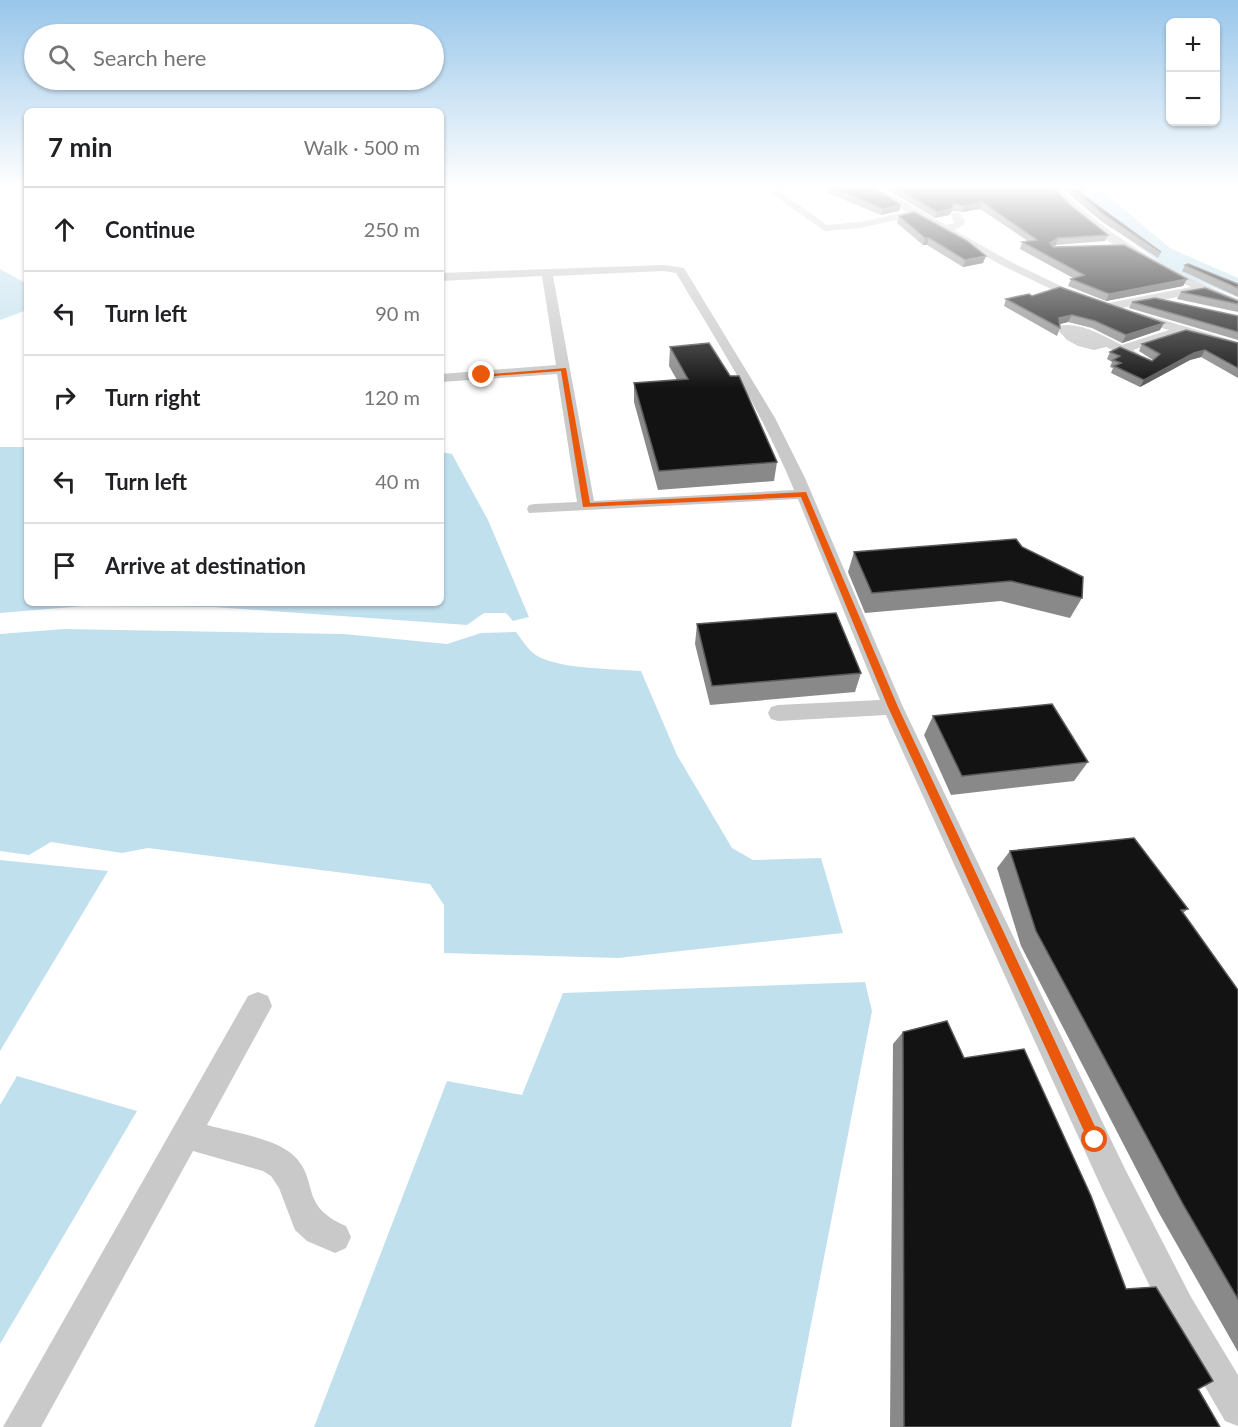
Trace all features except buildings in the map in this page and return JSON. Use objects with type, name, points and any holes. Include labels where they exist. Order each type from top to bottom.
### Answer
[{"type":"street","points":[[991,255],[1036,279],[1097,304],[1238,346]]},
{"type":"street","points":[[1137,255],[1166,273],[1238,303]]},
{"type":"street","points":[[444,277],[664,268],[680,270],[768,418],[804,494],[893,707],[1114,1180],[1179,1310],[1238,1408]]},
{"type":"street","points":[[547,273],[586,505]]},
{"type":"street","points":[[1097,304],[1148,299],[1201,289]]},
{"type":"street","points":[[1148,299],[1182,306]]},
{"type":"street","points":[[1121,350],[1182,330]]},
{"type":"street","points":[[1107,344],[1148,362]]},
{"type":"street","points":[[444,378],[563,369]]},
{"type":"street","points":[[535,509],[804,494]]},
{"type":"street","points":[[778,713],[893,707]]},
{"type":"street","points":[[21,1427],[258,1006]]},
{"type":"street","points":[[186,1134],[271,1158],[282,1164],[294,1183],[303,1213],[313,1226],[335,1237]]},
{"type":"water","points":[[1149,255],[1178,255],[1190,265],[1238,283],[1238,297],[1171,271]]},
{"type":"water","points":[[0,269],[24,282],[24,311],[0,320]]},
{"type":"water","points":[[0,447],[24,447],[24,606],[84,606],[0,613]]},
{"type":"water","points":[[444,453],[452,454],[488,520],[529,617],[513,621],[506,613],[484,613],[467,625],[214,607],[84,606],[444,606]]},
{"type":"water","points":[[64,629],[344,634],[447,644],[481,633],[516,632],[532,652],[549,661],[588,668],[641,671],[677,755],[732,848],[753,860],[821,858],[843,933],[618,958],[444,953],[444,905],[430,884],[148,848],[122,853],[51,842],[29,855],[0,851],[0,634]]},
{"type":"water","points":[[0,860],[108,871],[0,1051]]},
{"type":"water","points":[[865,982],[872,1011],[791,1427],[314,1427],[447,1081],[522,1095],[563,993]]},
{"type":"water","points":[[17,1076],[137,1111],[0,1344],[0,1105]]},
{"type":"waterway","points":[[1168,255],[1238,286]]},
{"type":"route","points":[[482,375],[563,369],[586,505],[804,494],[893,707],[1095,1140]]}]
